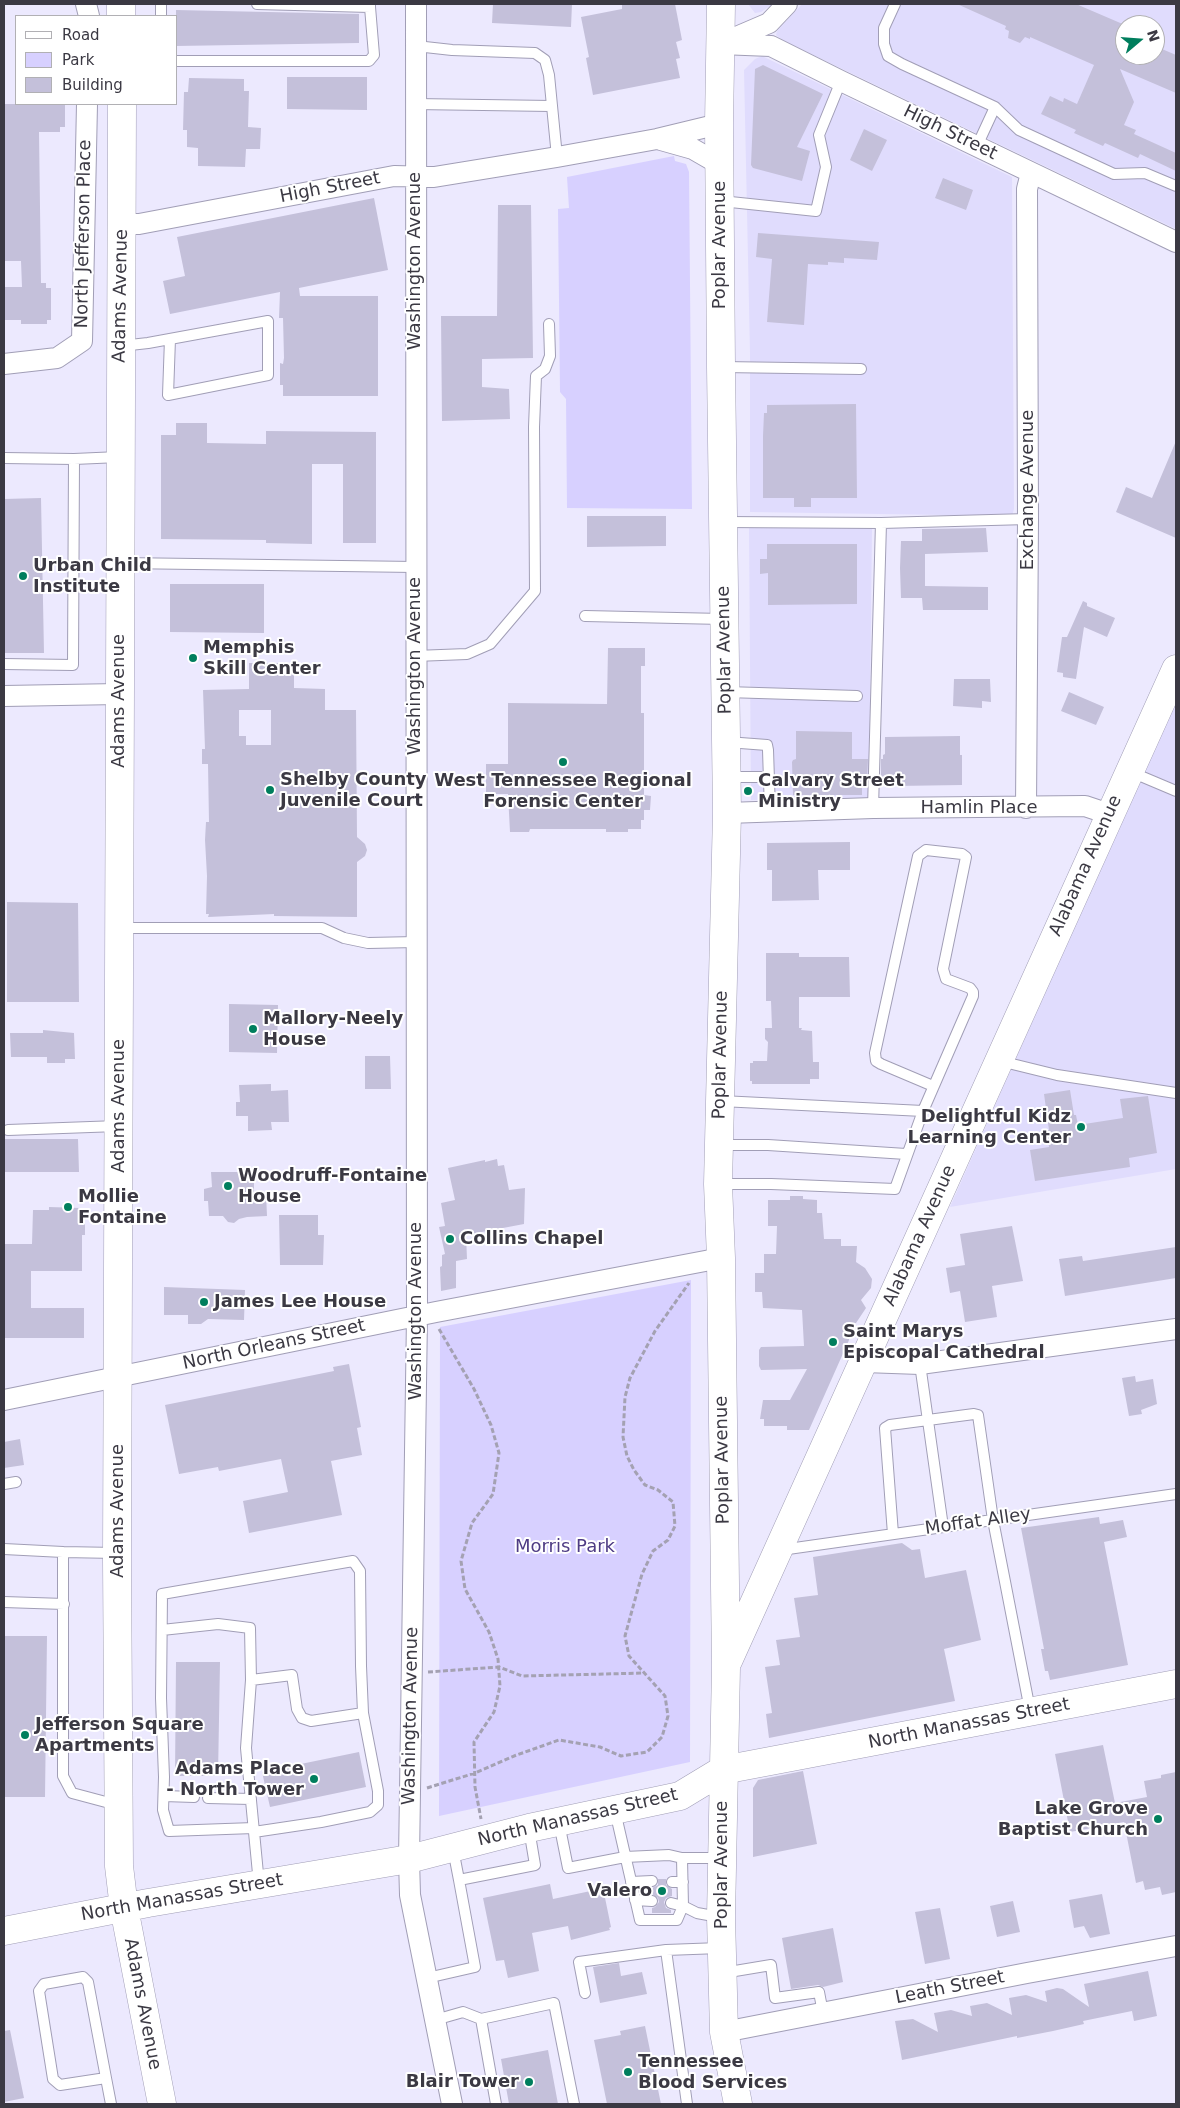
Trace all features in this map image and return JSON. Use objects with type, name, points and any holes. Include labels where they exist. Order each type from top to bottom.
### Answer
[{"type":"street","name":"Washington Avenue","points":[[416,4],[417,1316],[408,1859],[410,1895],[452,2104]]},
{"type":"street","name":"Poplar Avenue","points":[[721,4],[719,124],[720,367],[727,812],[718,1184],[710,1260],[726,1667],[721,1918],[724,2032],[738,2104]]},
{"type":"street","points":[[720,44],[769,23],[787,4]]},
{"type":"street","name":"High Street","points":[[720,44],[771,46],[1176,242]]},
{"type":"street","name":"North Jefferson Place","points":[[4,364],[57,358],[82,341],[87,105]]},
{"type":"street","name":"Adams Avenue","points":[[122,105],[117,1553],[119,1866],[124,1908],[162,2104]]},
{"type":"street","name":"High Street","points":[[122,224],[139,224],[394,176],[434,177],[557,157],[719,124]]},
{"type":"street","name":"High Street","points":[[656,138],[681,144],[720,164]]},
{"type":"street","name":"Exchange Avenue","points":[[1026,808],[1028,519],[1027,189],[1032,173]]},
{"type":"street","name":"Alabama Avenue","points":[[726,1667],[1176,668]]},
{"type":"street","points":[[4,696],[119,694]]},
{"type":"street","name":"Hamlin Place","points":[[727,812],[873,808],[1085,806],[1109,814]]},
{"type":"street","name":"North Orleans Street","points":[[4,1400],[436,1312],[710,1260]]},
{"type":"street","points":[[864,1362],[920,1364],[1176,1329]]},
{"type":"street","name":"North Manassas Street","points":[[4,1931],[124,1908],[408,1859],[528,1828],[680,1796],[723,1770],[1176,1684]]},
{"type":"street","name":"Leath Street","points":[[724,2032],[1176,1946]]},
{"type":"lane","points":[[178,61],[369,61],[374,55],[370,6],[257,4]]},
{"type":"lane","points":[[895,4],[884,28],[884,44],[888,56],[995,107],[1018,130],[1114,174],[1145,173],[1176,186]]},
{"type":"lane","points":[[416,46],[452,50],[535,53],[545,60],[557,157]]},
{"type":"lane","points":[[720,201],[816,211],[826,167],[819,135],[840,81]]},
{"type":"lane","points":[[415,104],[551,106]]},
{"type":"lane","points":[[977,146],[995,107]]},
{"type":"lane","points":[[120,346],[268,322],[268,375],[168,395],[170,339]]},
{"type":"lane","points":[[415,656],[467,654],[490,644],[535,591],[534,427],[536,376],[545,369],[550,356],[549,324]]},
{"type":"lane","points":[[720,367],[861,369]]},
{"type":"lane","points":[[4,458],[74,459],[120,457]]},
{"type":"lane","points":[[4,664],[73,665],[74,459]]},
{"type":"lane","points":[[723,522],[881,523],[1028,519]]},
{"type":"lane","points":[[873,808],[881,523]]},
{"type":"lane","points":[[120,563],[415,567]]},
{"type":"lane","points":[[585,616],[724,619]]},
{"type":"lane","points":[[725,692],[857,696]]},
{"type":"lane","points":[[726,742],[767,745],[770,811]]},
{"type":"lane","points":[[1129,771],[1176,791]]},
{"type":"lane","points":[[726,777],[769,777]]},
{"type":"lane","points":[[718,1184],[895,1189],[922,1111],[933,1086],[973,992],[970,988],[946,979],[943,969],[966,857],[962,854],[926,850],[918,856],[875,1052],[876,1061],[881,1064],[933,1086]]},
{"type":"lane","points":[[120,928],[322,928],[344,938],[368,943],[416,942]]},
{"type":"lane","points":[[999,1060],[1057,1075],[1176,1093]]},
{"type":"lane","points":[[720,1101],[922,1111]]},
{"type":"lane","points":[[8,1130],[119,1126]]},
{"type":"lane","points":[[719,1144],[768,1145],[906,1154]]},
{"type":"lane","points":[[920,1364],[943,1527]]},
{"type":"lane","points":[[893,1534],[885,1428],[890,1425],[978,1415],[993,1520],[1031,1712]]},
{"type":"lane","points":[[4,1484],[16,1482]]},
{"type":"lane","name":"Moffat Alley","points":[[780,1550],[1176,1494]]},
{"type":"lane","points":[[4,1549],[117,1553]]},
{"type":"lane","points":[[63,1552],[63,1776],[72,1793],[119,1806]]},
{"type":"lane","points":[[354,1561],[360,1571],[363,1714],[378,1791],[378,1805],[370,1812],[321,1822],[254,1830],[168,1831],[163,1810],[162,1594],[354,1561]]},
{"type":"lane","points":[[4,1602],[64,1604]]},
{"type":"lane","points":[[162,1630],[218,1624],[250,1628],[251,1680],[246,1748],[259,1884]]},
{"type":"lane","points":[[251,1680],[292,1675],[297,1709],[302,1718],[311,1721],[363,1714]]},
{"type":"lane","points":[[164,1796],[194,1797]]},
{"type":"lane","points":[[208,1798],[251,1799]]},
{"type":"lane","points":[[615,1810],[640,1920],[677,1920],[683,1906],[682,1858]]},
{"type":"lane","points":[[559,1822],[568,1868],[625,1857],[668,1855],[682,1858],[722,1858]]},
{"type":"lane","points":[[458,1880],[535,1865],[528,1828]]},
{"type":"lane","points":[[427,1978],[475,1967],[452,1848]]},
{"type":"lane","points":[[631,1882],[652,1881]]},
{"type":"lane","points":[[672,1882],[683,1882]]},
{"type":"lane","points":[[635,1900],[652,1901]]},
{"type":"lane","points":[[672,1903],[697,1913],[721,1918]]},
{"type":"lane","points":[[666,1950],[686,2104]]},
{"type":"lane","points":[[585,1992],[579,1962],[666,1950],[722,1960],[771,1965],[775,1998],[819,1992],[823,2013]]},
{"type":"lane","points":[[106,2078],[60,2085],[53,2079],[39,1991],[44,1984],[83,1977],[88,1982],[111,2104]]},
{"type":"lane","points":[[435,2020],[463,2012],[481,2019],[554,2003],[574,2104]]},
{"type":"lane","points":[[481,2019],[496,2104]]},
{"type":"path","points":[[410,1793],[475,1773],[514,1756],[559,1740],[600,1747],[620,1756],[647,1752],[662,1737],[668,1716],[665,1696],[629,1656],[625,1636],[642,1574],[653,1551],[668,1540],[675,1526],[674,1510],[673,1502],[658,1490],[646,1485],[634,1470],[627,1456],[623,1437],[625,1397],[630,1378],[655,1331],[684,1291],[710,1260]]},
{"type":"path","points":[[436,1312],[439,1332],[474,1389],[491,1425],[499,1453],[493,1494],[472,1523],[461,1561],[465,1588],[489,1632],[499,1667],[500,1686],[494,1712],[474,1742],[475,1787],[485,1839]]},
{"type":"path","points":[[411,1674],[499,1667],[522,1676],[645,1673]]},
{"type":"shaded area","points":[[748,4],[773,4],[761,12],[755,13]]},
{"type":"shaded area","points":[[802,4],[1176,4],[1176,229],[784,41],[776,35],[777,31]]},
{"type":"shaded area","points":[[762,56],[1012,177],[1014,509],[1012,516],[750,512],[750,353],[744,70],[755,59]]},
{"type":"shaded area","points":[[749,526],[872,527],[869,798],[751,800]]},
{"type":"shaded area","points":[[1176,696],[1176,1169],[950,1207],[1020,1049]]},
{"type":"green space","points":[[674,156],[675,161],[686,164],[689,172],[692,509],[567,508],[566,399],[560,392],[558,209],[569,208],[567,177]]},
{"type":"green space","name":"Morris Park","points":[[691,1280],[690,1762],[439,1816],[440,1327]]},
{"type":"building","points":[[493,4],[572,4],[571,27],[492,23]]},
{"type":"building","points":[[622,4],[675,4],[682,40],[676,42],[680,58],[676,59],[680,78],[593,95],[586,58],[589,57],[581,17],[622,9]]},
{"type":"building","points":[[957,4],[1076,4],[1115,21],[1115,65],[1165,65],[1165,50],[1176,55],[1176,93],[1120,69],[1134,102],[1124,125],[1136,130],[1134,134],[1176,153],[1176,171],[1140,154],[1138,158],[1105,143],[1103,146],[1074,133],[1076,130],[1041,114],[1050,96],[1063,102],[1064,98],[1077,104],[1094,65],[1030,37],[1030,39],[1025,37],[1020,43],[1008,38],[1009,31],[1005,29],[1006,26]]},
{"type":"building","points":[[176,10],[359,14],[359,43],[178,46],[178,15],[176,15]]},
{"type":"building","points":[[763,65],[823,94],[797,147],[810,151],[802,181],[753,168],[751,165],[755,69]]},
{"type":"building","points":[[287,77],[367,77],[367,110],[287,109]]},
{"type":"building","points":[[189,78],[244,79],[244,91],[249,91],[248,127],[261,128],[260,149],[246,149],[245,167],[198,166],[198,148],[187,147],[187,130],[183,130],[184,92],[188,92]]},
{"type":"building","points":[[4,104],[65,105],[65,127],[60,127],[60,132],[39,132],[41,283],[46,283],[46,288],[51,288],[51,320],[47,320],[47,324],[21,324],[21,320],[4,320],[4,287],[22,287],[21,261],[4,261]]},
{"type":"building","points":[[864,129],[887,140],[872,171],[850,160]]},
{"type":"building","points":[[943,178],[973,190],[966,210],[935,198]]},
{"type":"building","points":[[374,198],[388,270],[299,288],[300,296],[378,296],[378,396],[283,396],[283,385],[280,385],[280,363],[283,364],[284,358],[283,318],[279,318],[280,292],[170,314],[163,281],[185,276],[177,237]]},
{"type":"building","points":[[498,205],[531,205],[533,358],[482,359],[482,387],[509,389],[510,419],[442,421],[441,316],[497,316]]},
{"type":"building","points":[[758,233],[879,242],[877,260],[844,258],[844,263],[828,262],[828,265],[808,264],[804,325],[767,322],[772,259],[756,257]]},
{"type":"building","points":[[856,404],[857,498],[811,498],[811,507],[794,507],[794,498],[763,498],[763,436],[764,413],[767,413],[767,405]]},
{"type":"building","points":[[176,423],[207,423],[207,443],[266,444],[266,431],[376,432],[376,543],[343,543],[343,464],[312,464],[312,544],[266,543],[266,540],[161,539],[161,435],[176,435]]},
{"type":"building","points":[[1176,441],[1176,538],[1116,512],[1126,487],[1152,498]]},
{"type":"building","name":"Urban Child Institute","points":[[41,498],[44,653],[4,653],[4,499]]},
{"type":"building","points":[[587,516],[666,516],[666,546],[587,547]]},
{"type":"building","points":[[986,528],[988,552],[925,554],[925,586],[988,587],[988,610],[923,610],[922,598],[901,598],[901,541],[922,541],[922,529]]},
{"type":"building","points":[[767,544],[857,544],[857,604],[768,605],[768,573],[760,574],[760,559],[767,559]]},
{"type":"building","points":[[170,584],[264,584],[264,633],[170,632]]},
{"type":"building","points":[[1083,601],[1087,603],[1087,606],[1115,618],[1107,637],[1084,627],[1076,679],[1063,677],[1063,673],[1057,672],[1062,637],[1067,637]]},
{"type":"building","points":[[608,648],[645,648],[645,666],[641,666],[641,713],[644,713],[644,795],[651,796],[650,810],[644,810],[644,820],[641,820],[641,829],[628,829],[628,832],[606,832],[606,829],[530,829],[529,832],[510,832],[508,794],[486,794],[486,764],[508,764],[508,703],[607,704]]},
{"type":"building","points":[[249,663],[294,663],[294,688],[325,689],[325,710],[356,710],[357,837],[365,844],[367,850],[365,856],[357,862],[357,917],[274,916],[274,914],[208,917],[209,914],[206,914],[207,876],[205,840],[206,822],[209,822],[208,764],[202,764],[202,749],[205,749],[203,690],[249,689]],"holes":[[[239,710],[271,710],[271,745],[246,745],[246,736],[239,736]]]},
{"type":"building","points":[[954,679],[990,679],[991,702],[982,701],[982,708],[953,706]]},
{"type":"building","points":[[1069,692],[1104,707],[1096,725],[1061,711]]},
{"type":"building","points":[[796,731],[852,732],[852,759],[868,759],[867,782],[862,782],[862,795],[793,795],[792,762],[796,759]]},
{"type":"building","points":[[960,736],[962,785],[896,786],[896,783],[881,783],[881,759],[883,759],[885,754],[885,737]]},
{"type":"building","points":[[850,842],[850,870],[818,870],[819,900],[772,901],[772,870],[767,870],[767,843]]},
{"type":"building","points":[[7,902],[78,903],[79,1002],[7,1002]]},
{"type":"building","points":[[766,953],[799,953],[799,957],[849,957],[850,997],[799,997],[799,1028],[812,1031],[813,1062],[819,1062],[819,1079],[810,1079],[810,1084],[752,1084],[752,1081],[750,1081],[750,1063],[753,1063],[753,1061],[767,1061],[768,1042],[765,1039],[765,1028],[772,1028],[771,1001],[766,1001]]},
{"type":"building","name":"Mallory-Neely House","points":[[229,1004],[278,1005],[277,1053],[229,1052]]},
{"type":"building","points":[[43,1030],[74,1033],[75,1059],[65,1059],[65,1063],[47,1063],[47,1057],[11,1057],[10,1033],[43,1033]]},
{"type":"building","points":[[365,1056],[390,1056],[391,1089],[365,1089]]},
{"type":"building","points":[[271,1084],[271,1091],[288,1090],[289,1122],[271,1122],[272,1130],[248,1131],[248,1116],[236,1116],[236,1102],[240,1102],[239,1085]]},
{"type":"building","points":[[1070,1090],[1074,1115],[1076,1115],[1078,1125],[1123,1118],[1120,1099],[1148,1096],[1157,1153],[1129,1158],[1130,1167],[1035,1181],[1030,1150],[1049,1147],[1047,1130],[1049,1130],[1044,1094]]},
{"type":"building","points":[[4,1139],[78,1139],[79,1172],[4,1172]]},
{"type":"building","name":"Collins Chapel","points":[[497,1159],[498,1166],[504,1165],[509,1190],[525,1188],[524,1224],[466,1235],[467,1259],[456,1261],[456,1288],[441,1291],[440,1267],[442,1266],[442,1255],[445,1254],[439,1227],[445,1226],[441,1203],[455,1200],[448,1168]]},
{"type":"building","name":"Woodruff-Fontaine House","points":[[211,1172],[246,1172],[247,1180],[254,1180],[254,1194],[266,1193],[267,1216],[247,1217],[239,1219],[234,1223],[228,1222],[223,1216],[209,1216],[208,1201],[204,1201],[204,1189],[212,1187]]},
{"type":"building","points":[[790,1196],[803,1196],[803,1199],[817,1200],[817,1213],[822,1213],[824,1239],[841,1239],[841,1246],[857,1246],[856,1262],[865,1268],[872,1279],[871,1288],[861,1300],[866,1308],[856,1323],[849,1324],[849,1340],[809,1430],[787,1430],[787,1426],[764,1426],[764,1419],[760,1419],[763,1400],[790,1400],[807,1369],[761,1370],[759,1366],[759,1350],[761,1347],[804,1346],[802,1310],[763,1308],[762,1292],[755,1292],[755,1273],[764,1273],[764,1254],[776,1254],[777,1226],[768,1226],[768,1200],[790,1200]]},
{"type":"building","points":[[49,1207],[81,1208],[83,1210],[83,1216],[85,1216],[85,1235],[82,1235],[82,1271],[31,1271],[31,1308],[84,1308],[84,1338],[5,1338],[4,1244],[32,1244],[33,1210],[49,1210]]},
{"type":"building","points":[[279,1215],[318,1215],[318,1235],[324,1235],[323,1265],[280,1265]]},
{"type":"building","points":[[1012,1226],[1023,1281],[992,1286],[997,1317],[965,1322],[960,1291],[950,1293],[946,1268],[965,1265],[960,1234]]},
{"type":"building","points":[[1176,1247],[1176,1278],[1065,1296],[1059,1259],[1082,1256],[1083,1261]]},
{"type":"building","name":"James Lee House","points":[[164,1287],[245,1290],[244,1320],[208,1319],[201,1324],[188,1324],[188,1315],[164,1315]]},
{"type":"building","points":[[349,1364],[361,1427],[357,1428],[362,1455],[331,1461],[342,1515],[249,1533],[243,1501],[288,1492],[281,1459],[219,1471],[218,1467],[179,1474],[165,1405],[334,1371],[333,1367]]},
{"type":"building","points":[[1135,1376],[1136,1382],[1153,1379],[1157,1404],[1141,1410],[1142,1414],[1129,1416],[1122,1378]]},
{"type":"building","points":[[20,1439],[24,1465],[4,1468],[4,1442]]},
{"type":"building","points":[[1099,1517],[1100,1524],[1123,1520],[1127,1537],[1104,1542],[1128,1665],[1050,1680],[1048,1671],[1045,1671],[1041,1649],[1044,1649],[1021,1528]]},
{"type":"building","points":[[902,1543],[912,1550],[920,1549],[925,1578],[966,1570],[981,1640],[944,1649],[955,1701],[769,1738],[766,1714],[772,1713],[765,1667],[780,1665],[776,1640],[800,1637],[794,1598],[818,1595],[813,1557]]},
{"type":"building","name":"Jefferson Square Apartments","points":[[4,1636],[47,1636],[45,1797],[4,1797]]},
{"type":"building","points":[[176,1662],[220,1662],[218,1776],[175,1776]]},
{"type":"building","points":[[1103,1745],[1115,1803],[1147,1797],[1144,1781],[1161,1778],[1161,1775],[1176,1772],[1176,1892],[1162,1895],[1160,1887],[1145,1890],[1143,1881],[1136,1883],[1124,1822],[1070,1832],[1055,1754]]},
{"type":"building","name":"Adams Place - North Tower","points":[[359,1752],[366,1787],[270,1807],[262,1772]]},
{"type":"building","points":[[803,1771],[817,1844],[753,1857],[753,1788],[758,1780]]},
{"type":"building","points":[[658,1879],[666,1879],[666,1885],[672,1889],[672,1896],[666,1898],[664,1902],[666,1908],[671,1910],[671,1913],[652,1913],[652,1908],[659,1902],[658,1898],[652,1894],[652,1888],[658,1885]]},
{"type":"building","points":[[550,1884],[553,1899],[600,1889],[601,1894],[604,1893],[610,1930],[571,1940],[568,1926],[532,1933],[539,1971],[508,1978],[504,1960],[496,1961],[483,1898]]},
{"type":"building","points":[[1102,1894],[1110,1934],[1090,1938],[1084,1926],[1074,1928],[1069,1900]]},
{"type":"building","points":[[1013,1901],[1020,1932],[997,1937],[990,1906]]},
{"type":"building","points":[[940,1908],[950,1959],[925,1964],[915,1912]]},
{"type":"building","points":[[833,1928],[843,1982],[823,1987],[818,1985],[791,1989],[782,1938]]},
{"type":"building","points":[[619,1963],[621,1976],[642,1972],[647,1994],[600,2003],[593,1967]]},
{"type":"building","points":[[1148,1971],[1157,2016],[1134,2021],[1132,2011],[1083,2021],[1084,2024],[1053,2031],[1017,2038],[1017,2036],[902,2060],[895,2021],[913,2019],[938,2032],[934,2013],[951,2010],[972,2016],[970,2006],[987,2003],[1012,2015],[1009,1998],[1026,1995],[1047,2002],[1045,1991],[1057,1988],[1063,1989],[1089,2007],[1084,1984]]},
{"type":"building","name":"Tennessee Blood Services","points":[[645,2026],[661,2104],[607,2104],[594,2040],[621,2035],[620,2031]]},
{"type":"building","points":[[10,2030],[24,2098],[4,2102],[4,2031]]},
{"type":"building","name":"Blair Tower","points":[[548,2050],[558,2104],[509,2104],[501,2059]]},
{"type":"place","name":"Urban Child Institute","points":[[23,576]]},
{"type":"place","name":"Memphis Skill Center","points":[[193,658]]},
{"type":"place","name":"West Tennessee Regional Forensic Center","points":[[563,762]]},
{"type":"place","name":"Shelby County Juvenile Court","points":[[270,790]]},
{"type":"place","name":"Calvary Street Ministry","points":[[748,791]]},
{"type":"place","name":"Mallory-Neely House","points":[[253,1029]]},
{"type":"place","name":"Delightful Kidz Learning Center","points":[[1081,1127]]},
{"type":"place","name":"Woodruff-Fontaine House","points":[[228,1186]]},
{"type":"place","name":"Mollie Fontaine","points":[[68,1207]]},
{"type":"place","name":"Collins Chapel","points":[[450,1239]]},
{"type":"place","name":"James Lee House","points":[[204,1302]]},
{"type":"place","name":"Saint Marys Episcopal Cathedral","points":[[833,1342]]},
{"type":"place","name":"Jefferson Square Apartments","points":[[25,1735]]},
{"type":"place","name":"Adams Place - North Tower","points":[[314,1779]]},
{"type":"place","name":"Lake Grove Baptist Church","points":[[1158,1819]]},
{"type":"place","name":"Valero","points":[[662,1891]]},
{"type":"place","name":"Tennessee Blood Services","points":[[628,2072]]},
{"type":"place","name":"Blair Tower","points":[[529,2082]]}]
